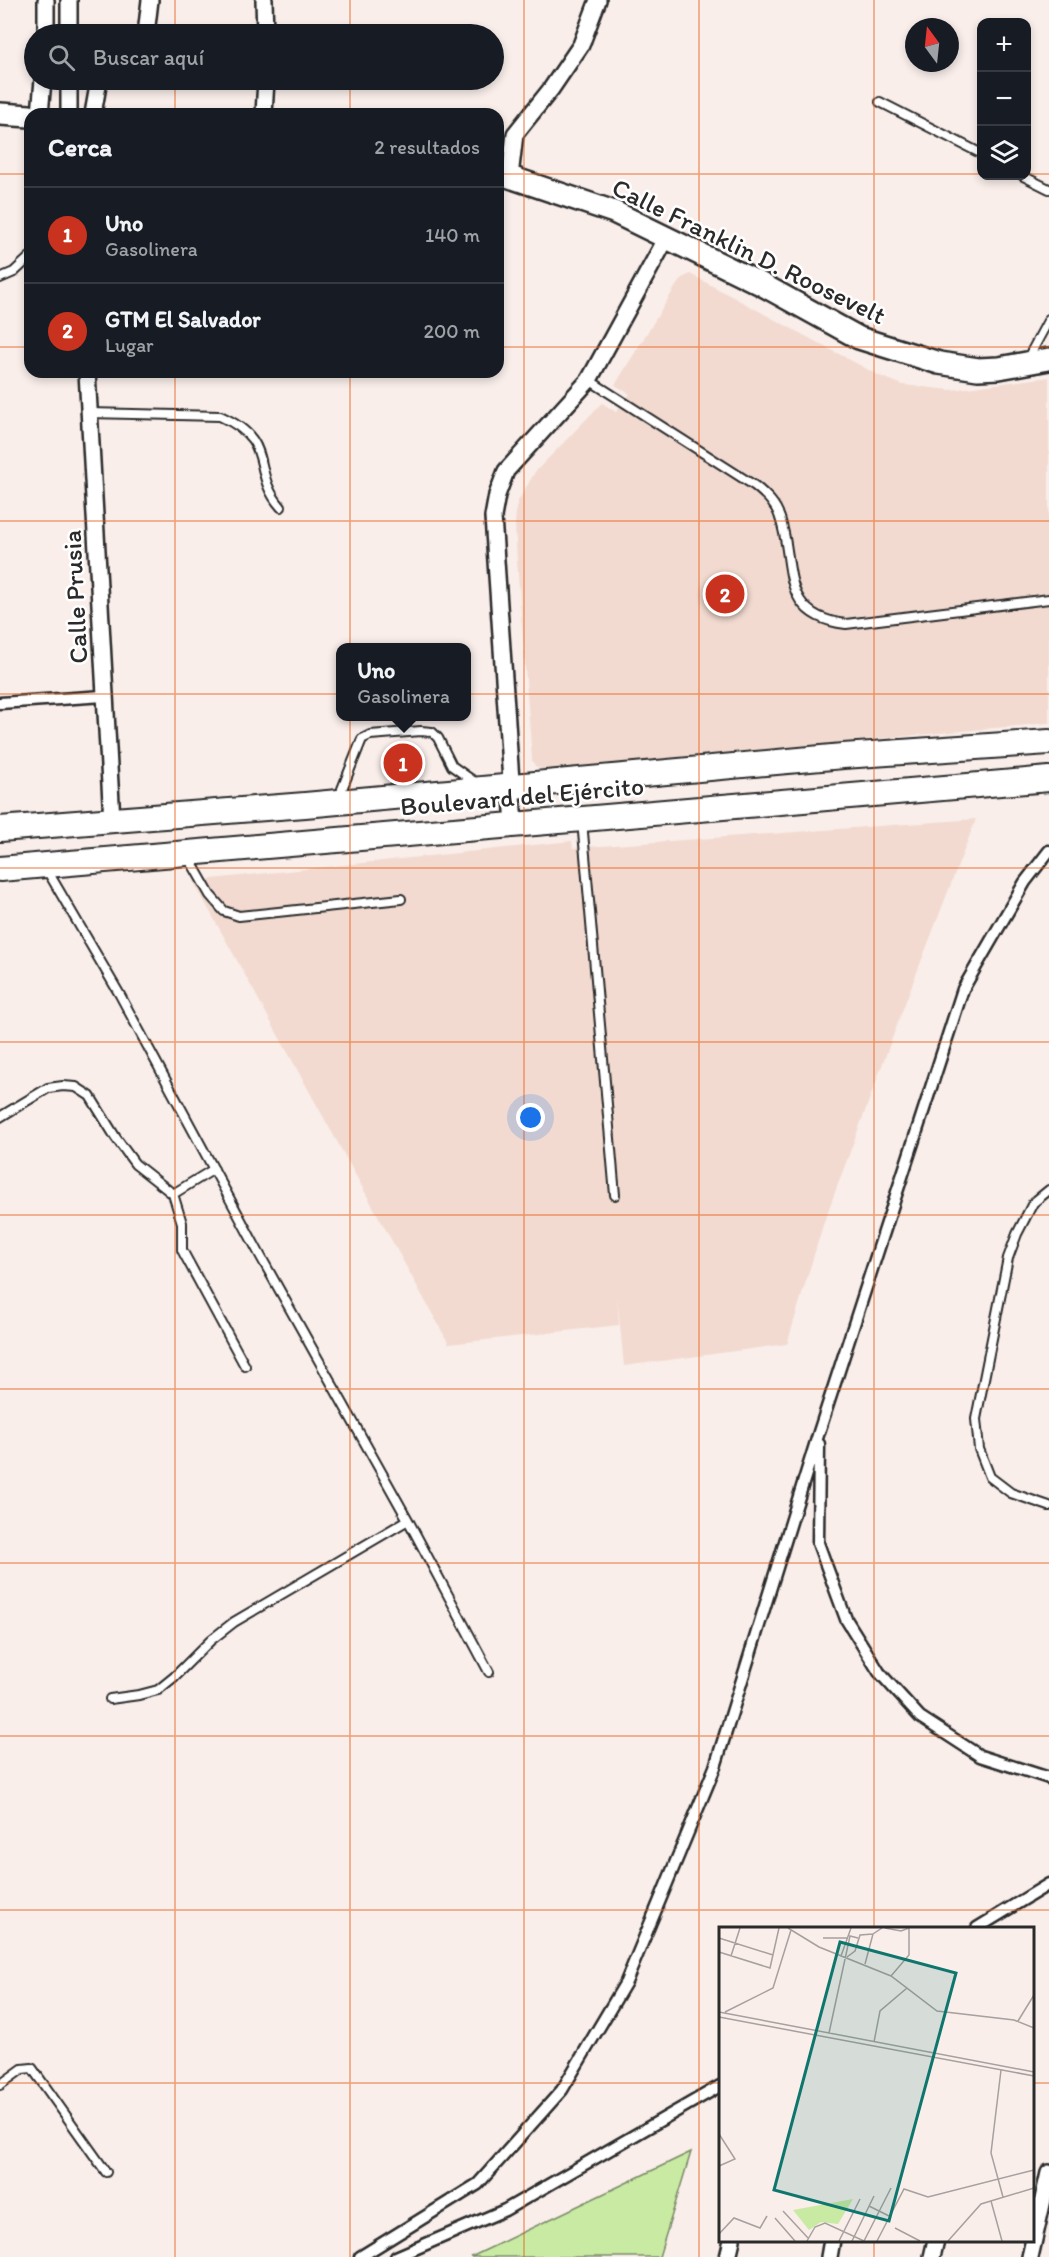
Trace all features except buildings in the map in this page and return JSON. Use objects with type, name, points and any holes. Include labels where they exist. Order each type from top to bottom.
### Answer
[{"type":"highway","name":"Boulevard del Ejército","points":[[0,829],[843,756],[1049,742]]},
{"type":"highway","name":"Boulevard del Ejército","points":[[0,869],[1049,779]]},
{"type":"highway","points":[[542,783],[527,789],[522,800],[528,817],[547,822]]},
{"type":"highway","points":[[424,794],[438,803],[442,810],[442,818],[433,830],[425,834]]},
{"type":"main road","points":[[0,114],[24,116]]},
{"type":"main road","name":"Calle Franklin D. Roosevelt","points":[[504,175],[614,212],[762,284],[859,339],[939,363],[978,369],[999,368],[1049,359]]},
{"type":"street","points":[[46,0],[46,24]]},
{"type":"street","points":[[69,0],[69,24]]},
{"type":"street","points":[[147,24],[150,0]]},
{"type":"street","points":[[264,0],[265,24]]},
{"type":"street","points":[[504,175],[515,134],[551,89],[581,45],[598,0]]},
{"type":"street","points":[[41,108],[42,90]]},
{"type":"street","points":[[69,90],[69,108]]},
{"type":"street","points":[[94,108],[97,90]]},
{"type":"street","points":[[264,108],[265,90]]},
{"type":"street","points":[[514,825],[493,517],[496,495],[506,471],[589,380],[666,238]]},
{"type":"street","name":"Calle Prusia","points":[[87,378],[112,819]]},
{"type":"street","points":[[0,702],[104,696]]},
{"type":"street","points":[[360,2257],[478,2184],[562,2090],[626,1982],[715,1767],[819,1432],[963,989],[1025,882],[1049,850]]},
{"type":"street","points":[[819,1432],[818,1544],[846,1618],[879,1672],[920,1717],[980,1756],[1049,1778]]},
{"type":"street","points":[[980,1927],[1049,1884]]},
{"type":"street","points":[[396,2257],[505,2210],[719,2087]]},
{"type":"street","points":[[1035,2220],[1049,2173]]},
{"type":"street","points":[[728,2257],[732,2242]]},
{"type":"street","points":[[829,2257],[832,2242]]},
{"type":"street","points":[[932,2257],[936,2242]]},
{"type":"street","points":[[1030,2257],[1032,2242]]},
{"type":"lane","points":[[880,102],[977,152]]},
{"type":"lane","points":[[1031,180],[1049,189]]},
{"type":"lane","points":[[0,278],[14,272],[24,263]]},
{"type":"lane","points":[[1025,363],[1049,320]]},
{"type":"lane","points":[[589,380],[765,494],[775,505],[781,518],[789,574],[798,598],[810,612],[831,622],[846,624],[1049,599]]},
{"type":"lane","points":[[89,413],[220,416],[236,423],[254,439],[270,495],[281,507]]},
{"type":"lane","points":[[342,789],[362,739],[370,735],[421,731],[432,732],[438,738],[452,766],[485,788]]},
{"type":"lane","points":[[582,819],[615,1195]]},
{"type":"lane","points":[[187,854],[210,896],[224,911],[238,916],[401,899]]},
{"type":"lane","points":[[44,866],[120,995],[489,1672]]},
{"type":"lane","points":[[0,1117],[48,1088],[76,1087],[90,1096],[135,1164],[173,1194],[182,1223],[182,1250],[245,1366]]},
{"type":"lane","points":[[173,1194],[214,1169]]},
{"type":"lane","points":[[1049,1190],[1033,1203],[1008,1258],[976,1419],[979,1449],[990,1477],[1011,1493],[1049,1506]]},
{"type":"lane","points":[[110,1699],[139,1695],[158,1689],[234,1622],[408,1520]]},
{"type":"lane","points":[[0,2085],[22,2069],[32,2068],[106,2172]]},
{"type":"shaded area","points":[[690,274],[880,376],[903,385],[951,390],[1049,377],[1049,723],[549,769],[535,766],[532,760],[517,560],[515,523],[517,503],[535,472],[602,403],[616,412],[630,394],[615,385],[676,286],[682,278]]},
{"type":"shaded area","points":[[976,819],[824,1222],[787,1344],[624,1366],[617,1296],[619,1325],[449,1344],[193,881],[572,841],[573,848]]},
{"type":"green space","points":[[691,2152],[659,2257],[471,2257]]},
{"type":"place","name":"GTM El Salvador","points":[[725,594]]},
{"type":"place","name":"Uno","points":[[403,763]]}]
